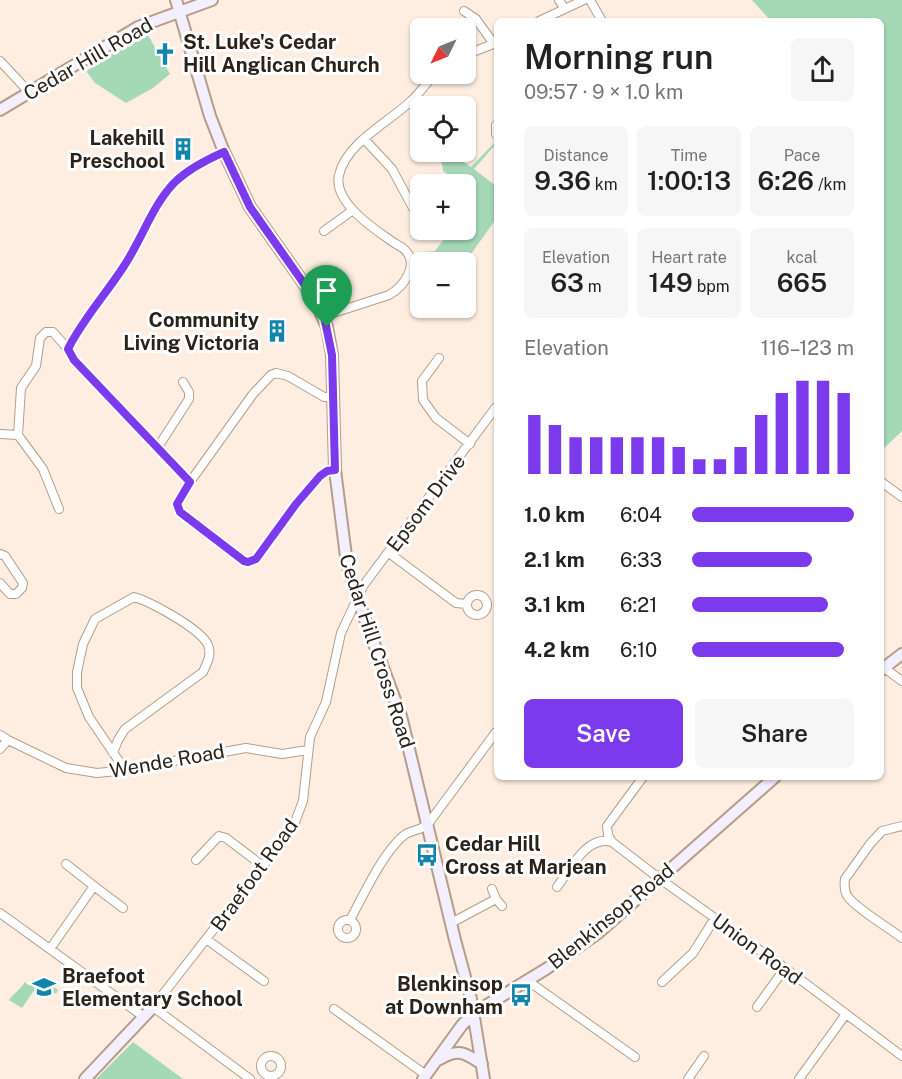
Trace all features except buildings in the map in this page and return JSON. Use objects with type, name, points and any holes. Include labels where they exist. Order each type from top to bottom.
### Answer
[{"type":"main road","name":"Cedar Hill Road","points":[[0,110],[138,27],[178,6],[212,0]]},
{"type":"main road","name":"Cedar Hill Cross Road","points":[[178,6],[210,116],[224,152],[250,207],[314,298],[324,316],[331,346],[335,470],[344,545],[357,598],[395,696],[474,1013],[484,1079]]},
{"type":"main road","points":[[884,668],[902,654]]},
{"type":"main road","name":"Blenkinsop Road","points":[[425,1077],[462,1025],[474,1013],[528,981],[598,933],[773,780]]},
{"type":"main road","name":"Braefoot Road","points":[[85,1079],[153,1007]]},
{"type":"main road","points":[[435,1063],[451,1053],[459,1052],[482,1064]]},
{"type":"street","points":[[559,0],[564,8]]},
{"type":"street","points":[[545,18],[584,0]]},
{"type":"street","points":[[590,0],[600,18]]},
{"type":"street","points":[[464,12],[476,19],[494,43]]},
{"type":"street","points":[[476,51],[494,44]]},
{"type":"street","points":[[0,61],[29,92]]},
{"type":"street","points":[[324,316],[397,290],[403,284],[410,269],[410,257],[407,252],[353,210],[341,196],[338,176],[347,158],[364,139],[410,102],[426,84]]},
{"type":"street","points":[[364,139],[392,168],[410,202]]},
{"type":"street","points":[[68,349],[76,332],[124,266],[165,193],[184,174],[207,159],[224,152]]},
{"type":"street","points":[[324,231],[353,210]]},
{"type":"street","points":[[59,509],[43,469],[18,435],[21,388],[36,366],[40,338],[46,332],[53,332],[68,349],[74,360],[190,482]]},
{"type":"street","points":[[439,358],[422,381],[423,400],[436,418],[470,444]]},
{"type":"street","points":[[333,397],[324,397],[288,376],[276,373],[271,375],[253,394],[190,482],[177,504],[180,512],[248,562],[256,559],[296,504],[320,476],[327,471],[335,470]]},
{"type":"street","points":[[158,447],[189,399],[189,392],[183,382]]},
{"type":"street","name":"Epsom Drive","points":[[357,598],[363,586],[494,410]]},
{"type":"street","points":[[0,434],[18,435]]},
{"type":"street","points":[[884,483],[902,497]]},
{"type":"street","points":[[389,553],[456,603],[467,604]]},
{"type":"street","points":[[0,554],[5,556],[23,583],[22,588],[16,594],[10,594],[0,583]]},
{"type":"street","points":[[113,753],[125,729],[203,672],[209,659],[208,646],[202,637],[174,616],[135,597],[95,619],[83,644],[77,672],[77,688],[89,717],[113,753],[125,770]]},
{"type":"street","name":"Braefoot Road","points":[[153,1007],[295,822],[305,792],[310,737],[326,702],[341,633],[352,614],[357,598]]},
{"type":"street","points":[[884,670],[902,681]]},
{"type":"street","name":"Wende Road","points":[[0,735],[66,768],[97,773],[147,768],[246,748],[282,754],[308,750]]},
{"type":"street","points":[[350,920],[373,875],[398,841],[407,833],[422,829],[428,824],[494,735]]},
{"type":"street","points":[[0,749],[8,740]]},
{"type":"street","points":[[612,842],[608,835],[607,825],[641,780]]},
{"type":"street","points":[[902,826],[887,828],[877,835],[845,879],[844,886],[846,895],[853,903],[902,938]]},
{"type":"street","points":[[196,860],[219,836],[226,838],[263,866]]},
{"type":"street","points":[[557,887],[587,848],[601,840],[612,842]]},
{"type":"street","name":"Union Road","points":[[612,842],[902,1056]]},
{"type":"street","points":[[66,864],[123,908]]},
{"type":"street","points":[[50,949],[94,886]]},
{"type":"street","points":[[492,889],[502,906]]},
{"type":"street","points":[[451,923],[496,899]]},
{"type":"street","points":[[0,914],[144,1017]]},
{"type":"street","points":[[662,982],[693,953],[715,918]]},
{"type":"street","points":[[206,939],[264,981]]},
{"type":"street","points":[[757,1007],[785,968]]},
{"type":"street","points":[[528,981],[635,1057]]},
{"type":"street","points":[[153,1007],[250,1079]]},
{"type":"street","points":[[334,1010],[425,1077]]},
{"type":"street","points":[[799,1079],[846,1014]]},
{"type":"street","points":[[688,1079],[704,1056]]},
{"type":"street","points":[[256,1079],[264,1072]]},
{"type":"green space","points":[[752,0],[902,0],[902,431],[884,448],[884,18],[768,18]]},
{"type":"green space","points":[[148,35],[170,74],[153,88],[126,103],[95,83],[86,71],[119,50]]},
{"type":"green space","points":[[494,143],[494,146],[474,169],[494,184],[494,222],[472,252],[424,252],[435,251],[443,240],[476,240],[476,174],[447,174],[443,171],[442,162],[464,162],[471,167]]},
{"type":"green space","points":[[25,982],[36,987],[41,983],[44,986],[49,983],[58,990],[56,994],[50,990],[48,993],[35,989],[22,1008],[9,1000]]},
{"type":"green space","points":[[133,1042],[183,1079],[96,1079]]},
{"type":"place","name":"St. Luke's Cedar Hill Anglican Church","points":[[165,54]]},
{"type":"place","name":"Lakehill Preschool","points":[[183,149]]},
{"type":"place","name":"Community Living Victoria","points":[[277,331]]},
{"type":"place","name":"Cedar Hill Cross at Marjean","points":[[427,855]]},
{"type":"place","name":"Braefoot Elementary School","points":[[44,987]]},
{"type":"place","name":"Blenkinsop at Downham","points":[[521,995]]},
{"type":"route","points":[[224,152],[250,207],[314,298],[327,327],[332,355],[335,470],[327,471],[320,476],[296,504],[256,559],[248,562],[180,512],[177,504],[190,482],[74,360],[68,349],[76,332],[131,255],[165,193],[184,174],[207,159],[224,152]]}]
